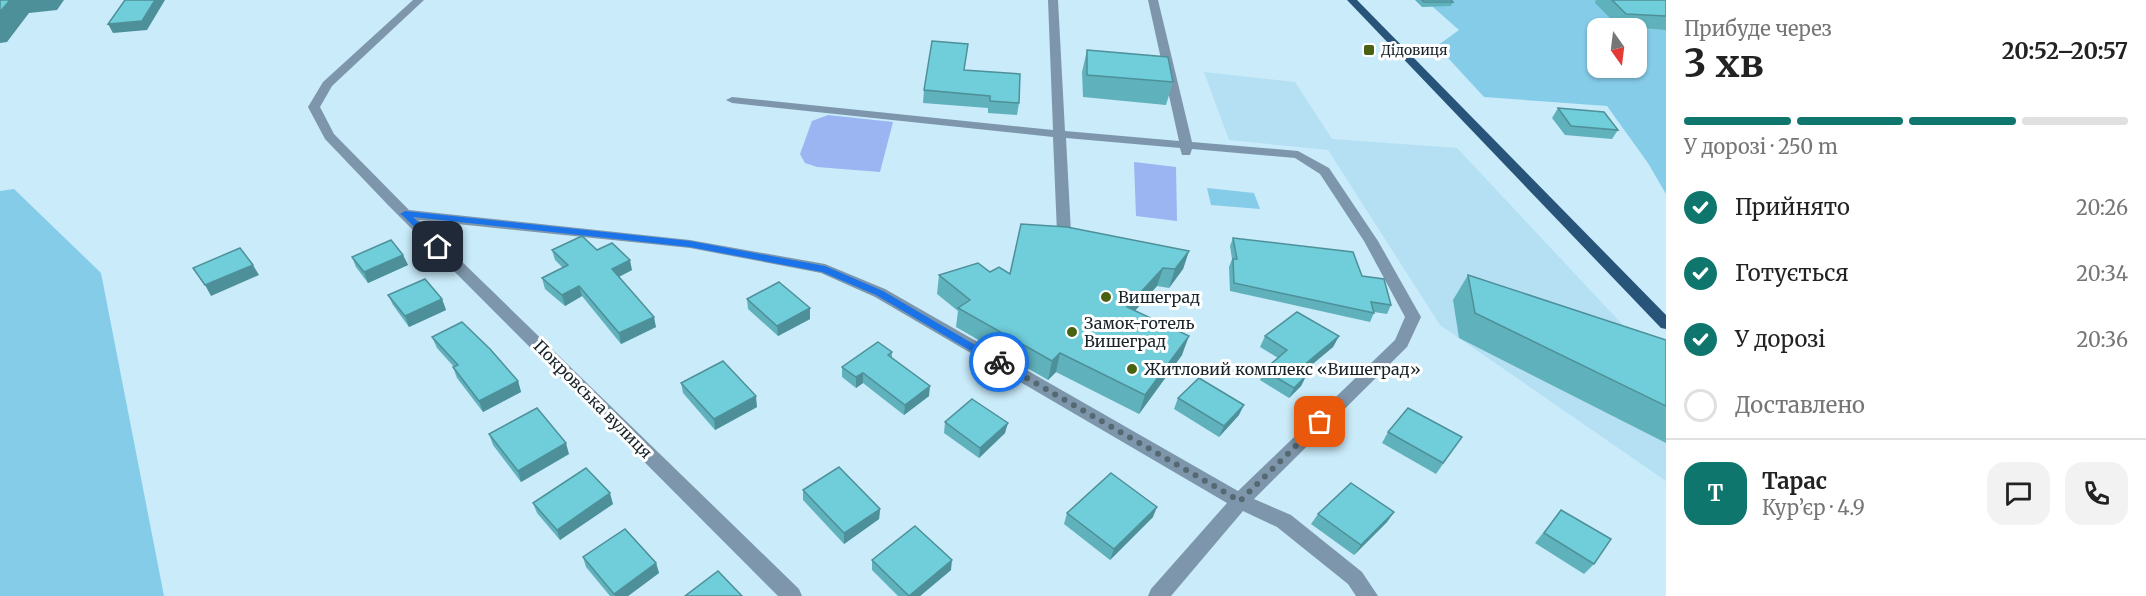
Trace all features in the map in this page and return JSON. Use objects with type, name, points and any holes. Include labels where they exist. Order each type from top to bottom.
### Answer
[{"type":"main road","points":[[1352,0],[1666,324]]},
{"type":"street","name":"Покровська вулиця","points":[[419,0],[327,84],[314,107],[329,136],[792,596]]},
{"type":"street","points":[[1053,0],[1064,233]]},
{"type":"street","points":[[1153,0],[1186,148]]},
{"type":"street","points":[[732,100],[1186,148],[1298,155],[1325,171],[1371,241],[1413,317],[1401,343],[1240,501],[1158,596]]},
{"type":"street","points":[[399,208],[690,244],[825,269],[880,293],[1240,501],[1284,521],[1355,578],[1368,596]]},
{"type":"shaded area","points":[[1425,0],[1666,0],[1666,194],[1648,163],[1607,106],[1484,97],[1437,46],[1459,30]]},
{"type":"shaded area","points":[[1204,72],[1295,82],[1332,139],[1457,148],[1666,371],[1666,481],[1440,325],[1328,150],[1229,140]]},
{"type":"shaded area","points":[[828,115],[893,122],[880,172],[817,167],[805,163],[800,154],[812,121]]},
{"type":"shaded area","points":[[1134,162],[1176,167],[1177,221],[1136,216]]},
{"type":"shaded area","points":[[1207,188],[1254,193],[1260,209],[1211,205]]},
{"type":"shaded area","points":[[14,189],[101,273],[164,596],[0,596],[0,191]]},
{"type":"building","points":[[0,0],[10,0],[0,12]]},
{"type":"building","points":[[125,0],[155,0],[142,21],[108,24]]},
{"type":"building","points":[[1422,0],[1451,0],[1453,2],[1424,2]]},
{"type":"building","points":[[1612,0],[1666,0],[1666,16],[1626,14]]},
{"type":"building","points":[[932,41],[968,44],[964,70],[1020,74],[1019,103],[990,101],[990,96],[924,90]]},
{"type":"building","points":[[1087,50],[1168,57],[1173,82],[1087,75]]},
{"type":"building","points":[[1558,108],[1604,112],[1618,130],[1571,126]]},
{"type":"building","points":[[1021,224],[1067,227],[1189,251],[1175,269],[1163,268],[1127,307],[1189,336],[1145,395],[1060,353],[1052,361],[958,308],[970,300],[939,275],[978,263],[990,272],[999,267],[1010,274]]},
{"type":"building","points":[[582,236],[597,250],[612,243],[630,260],[612,269],[654,317],[619,333],[579,286],[562,295],[542,278],[568,265],[552,250]]},
{"type":"building","points":[[1233,238],[1353,252],[1362,276],[1384,279],[1391,305],[1371,302],[1374,313],[1234,283],[1233,259],[1237,259]]},
{"type":"building","points":[[391,240],[403,255],[364,272],[352,257]]},
{"type":"building","points":[[240,248],[253,265],[205,285],[193,268]]},
{"type":"building","points":[[1468,275],[1666,340],[1666,406],[1475,313]]},
{"type":"building","points":[[425,279],[442,299],[405,316],[388,295]]},
{"type":"building","points":[[779,282],[810,308],[777,326],[747,299]]},
{"type":"building","points":[[1297,312],[1339,336],[1297,371],[1306,376],[1294,388],[1264,370],[1287,350],[1265,336]]},
{"type":"building","points":[[462,322],[518,381],[479,401],[453,367],[458,365],[432,337]]},
{"type":"building","points":[[878,342],[892,352],[888,355],[930,386],[905,405],[863,373],[856,377],[842,367]]},
{"type":"building","points":[[723,361],[756,396],[714,419],[681,383]]},
{"type":"building","points":[[1199,378],[1244,405],[1224,426],[1178,398]]},
{"type":"building","points":[[972,399],[1008,423],[980,448],[945,422]]},
{"type":"building","points":[[537,408],[566,443],[518,471],[489,434]]},
{"type":"building","points":[[1408,408],[1462,437],[1443,463],[1388,432]]},
{"type":"building","points":[[839,467],[880,509],[844,533],[803,490]]},
{"type":"building","points":[[586,468],[610,493],[557,530],[533,503]]},
{"type":"building","points":[[1111,473],[1157,507],[1114,549],[1067,513]]},
{"type":"building","points":[[1351,483],[1394,512],[1361,545],[1318,514]]},
{"type":"building","points":[[1561,510],[1611,539],[1594,564],[1544,533]]},
{"type":"building","points":[[915,526],[952,560],[909,596],[872,560]]},
{"type":"building","points":[[625,529],[656,563],[614,594],[583,557]]},
{"type":"building","points":[[718,571],[742,596],[685,596]]},
{"type":"way so far","points":[[999,362],[1240,501],[1320,422]]},
{"type":"place","name":"Дідовиця","points":[[1369,50]]},
{"type":"place","name":"Вишеград","points":[[1106,297]]},
{"type":"place","name":"Замок-готель Вишеград","points":[[1072,332]]},
{"type":"place","name":"Житловий комплекс «Вишеград»","points":[[1132,369]]},
{"type":"route","points":[[438,247],[405,214],[690,244],[825,269],[880,293],[999,362]]}]
